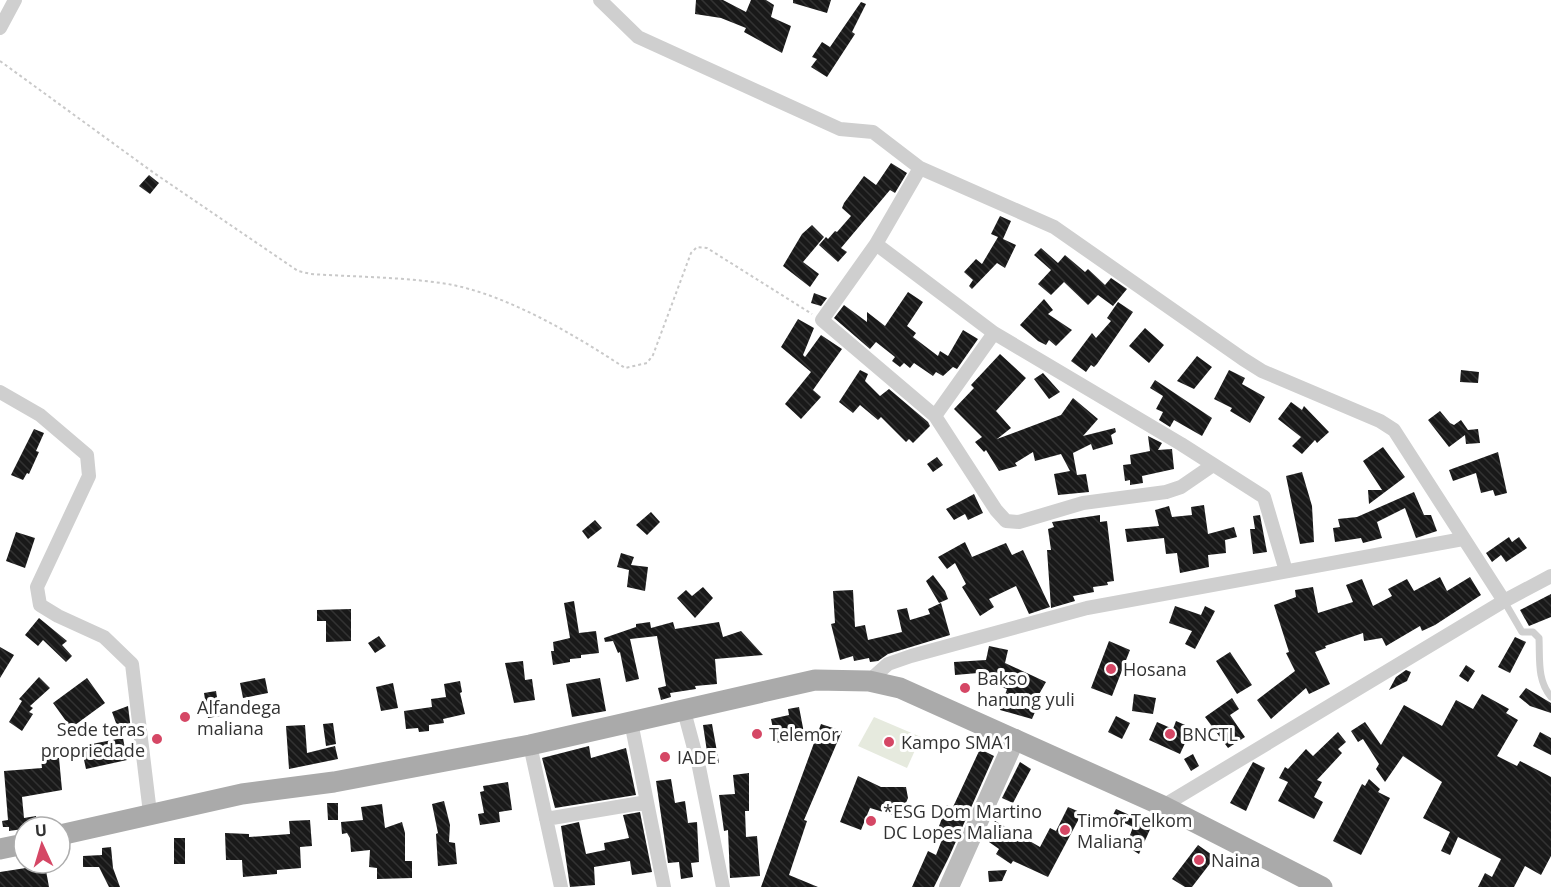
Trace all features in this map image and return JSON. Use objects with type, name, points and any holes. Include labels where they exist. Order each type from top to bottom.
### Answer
[{"type":"main road","points":[[72,832],[242,794],[334,782],[530,745],[815,680],[869,681],[900,688],[1163,806],[1322,887]]},
{"type":"street","points":[[0,28],[15,0]]},
{"type":"street","points":[[600,0],[638,37],[840,129],[873,132],[920,168],[1054,227],[1252,365],[1380,421],[1394,430],[1504,601]]},
{"type":"street","points":[[920,168],[876,244],[822,320],[935,416],[996,510],[1006,521],[1019,522],[1083,503],[1166,492],[1181,487],[1213,465]]},
{"type":"street","points":[[876,244],[994,333],[1264,497],[1286,571]]},
{"type":"street","points":[[935,416],[994,333]]},
{"type":"street","points":[[0,392],[40,415],[87,455],[89,476],[37,587],[40,605],[58,616],[104,636],[132,664],[150,813]]},
{"type":"street","points":[[869,681],[888,664],[911,656],[1088,608],[1463,539]]},
{"type":"street","points":[[1163,806],[1504,601],[1551,576]]},
{"type":"street","points":[[684,711],[699,767],[723,887]]},
{"type":"street","points":[[631,722],[664,887]]},
{"type":"street","points":[[949,887],[1015,739]]},
{"type":"street","points":[[530,745],[561,887]]},
{"type":"street","points":[[546,819],[647,802]]},
{"type":"lane","points":[[1504,601],[1522,632],[1533,632],[1539,638],[1539,672],[1544,688],[1551,697]]},
{"type":"path","points":[[0,61],[154,173],[298,271],[312,274],[423,281],[472,290],[572,333],[624,368],[647,363],[652,355],[691,254],[698,247],[707,248],[822,320]]},
{"type":"shaded area","name":"Kampo SMA1","points":[[874,717],[921,737],[907,768],[858,746]]},
{"type":"building","points":[[696,0],[723,0],[746,12],[751,0],[766,0],[774,5],[771,17],[791,26],[782,53],[744,32],[746,28],[721,18],[695,14]]},
{"type":"building","points":[[793,0],[831,0],[827,13],[793,3]]},
{"type":"building","points":[[861,2],[866,4],[852,32],[855,34],[827,77],[811,67],[817,59],[812,57],[822,42],[830,47]]},
{"type":"building","points":[[891,163],[907,173],[895,193],[890,190],[841,248],[847,252],[838,262],[819,245],[826,237],[828,239],[835,231],[837,232],[851,216],[842,208],[864,176],[876,185]]},
{"type":"building","points":[[149,175],[159,183],[150,194],[139,186]]},
{"type":"building","points":[[1000,216],[1011,221],[1003,239],[1016,245],[1005,268],[997,263],[972,289],[969,286],[973,280],[964,272],[976,259],[982,264],[998,237],[991,234]]},
{"type":"building","points":[[812,225],[824,237],[803,262],[819,274],[810,287],[783,266],[802,234]]},
{"type":"building","points":[[1041,248],[1058,263],[1065,255],[1085,272],[1088,269],[1105,285],[1111,278],[1127,289],[1113,306],[1098,295],[1088,305],[1064,282],[1051,295],[1038,284],[1051,270],[1034,255]]},
{"type":"building","points":[[908,292],[923,302],[907,326],[916,333],[913,337],[938,356],[940,351],[948,356],[963,330],[978,339],[957,369],[953,367],[943,376],[936,372],[933,376],[914,363],[910,368],[904,363],[900,367],[892,361],[895,357],[876,342],[870,349],[834,318],[844,305],[867,322],[867,312],[885,326]]},
{"type":"building","points":[[814,293],[827,298],[821,306],[811,303]]},
{"type":"building","points":[[1044,299],[1053,310],[1048,314],[1072,330],[1056,346],[1049,340],[1046,345],[1038,341],[1020,325]]},
{"type":"building","points":[[1118,302],[1133,312],[1097,364],[1094,367],[1091,365],[1086,372],[1071,361],[1092,333],[1096,338],[1111,321],[1107,318]]},
{"type":"building","points":[[798,319],[814,328],[803,355],[805,357],[821,335],[842,349],[813,390],[821,397],[801,419],[785,404],[811,372],[781,347]]},
{"type":"building","points":[[1145,328],[1164,345],[1149,363],[1129,346]]},
{"type":"building","points":[[1000,354],[1026,378],[996,411],[1011,428],[997,439],[1061,415],[1073,398],[1098,419],[1083,436],[1115,428],[1116,432],[1111,435],[1113,444],[1093,450],[1091,444],[1073,453],[1077,475],[1086,474],[1089,492],[1058,495],[1054,474],[1070,471],[1061,454],[1035,461],[1033,452],[1015,463],[1017,466],[999,471],[986,450],[984,452],[975,442],[982,437],[954,409],[974,388],[971,385]]},
{"type":"building","points":[[1197,356],[1212,367],[1194,389],[1177,381]]},
{"type":"building","points":[[860,370],[868,374],[865,381],[880,396],[889,389],[928,422],[930,426],[913,443],[909,439],[906,442],[881,417],[878,420],[860,405],[853,413],[839,402]]},
{"type":"building","points":[[1229,370],[1245,378],[1242,384],[1265,397],[1250,423],[1230,411],[1232,408],[1214,399]]},
{"type":"building","points":[[1461,370],[1479,372],[1478,383],[1460,382]]},
{"type":"building","points":[[1043,373],[1060,392],[1049,399],[1034,379]]},
{"type":"building","points":[[1155,380],[1212,418],[1202,436],[1174,420],[1170,427],[1159,420],[1163,412],[1156,409],[1163,396],[1150,388]]},
{"type":"building","points":[[1291,402],[1302,410],[1304,406],[1329,432],[1317,443],[1315,440],[1302,454],[1292,446],[1301,437],[1278,419]]},
{"type":"building","points":[[1440,411],[1454,425],[1461,420],[1468,430],[1478,429],[1480,443],[1466,444],[1465,435],[1449,447],[1428,420]]},
{"type":"building","points":[[34,429],[44,433],[36,451],[39,452],[29,474],[27,473],[23,480],[11,475]]},
{"type":"building","points":[[1148,436],[1162,443],[1158,450],[1172,449],[1174,469],[1142,476],[1143,483],[1130,485],[1130,480],[1125,481],[1123,465],[1131,464],[1130,455],[1150,451]]},
{"type":"building","points":[[1383,447],[1405,477],[1369,504],[1368,490],[1382,490],[1363,461]]},
{"type":"building","points":[[1498,452],[1507,493],[1495,496],[1493,490],[1481,493],[1476,473],[1453,481],[1449,470]]},
{"type":"building","points":[[937,457],[943,465],[933,472],[927,464]]},
{"type":"building","points":[[1302,472],[1312,506],[1314,542],[1300,544],[1286,476]]},
{"type":"building","points":[[1414,492],[1424,515],[1431,515],[1437,531],[1416,538],[1405,508],[1377,522],[1382,538],[1363,543],[1361,538],[1335,542],[1333,528],[1340,527],[1338,519],[1357,517]]},
{"type":"building","points":[[974,494],[983,513],[968,520],[965,514],[954,520],[946,509]]},
{"type":"building","points":[[1204,505],[1208,534],[1234,527],[1237,537],[1225,540],[1226,553],[1208,555],[1209,567],[1180,573],[1177,553],[1166,554],[1164,538],[1127,542],[1125,529],[1159,526],[1155,510],[1169,506],[1172,517],[1192,515],[1191,507]]},
{"type":"building","points":[[651,512],[660,522],[647,535],[636,525]]},
{"type":"building","points":[[1100,515],[1100,522],[1107,521],[1114,581],[1107,582],[1108,585],[1093,587],[1094,592],[1073,596],[1075,601],[1051,608],[1047,550],[1051,550],[1048,529],[1054,527],[1052,522]]},
{"type":"building","points":[[1260,515],[1267,552],[1253,554],[1250,529],[1255,529],[1253,516]]},
{"type":"building","points":[[595,520],[602,528],[588,539],[582,531]]},
{"type":"building","points":[[16,532],[35,538],[25,568],[6,561]]},
{"type":"building","points":[[1509,537],[1512,542],[1519,537],[1527,548],[1506,562],[1501,555],[1492,562],[1486,553]]},
{"type":"building","points":[[965,542],[972,557],[1006,543],[1012,555],[1023,550],[1050,607],[1029,614],[1016,586],[989,599],[994,607],[980,616],[962,587],[966,584],[955,563],[947,569],[938,557]]},
{"type":"building","points":[[621,553],[634,557],[631,565],[648,567],[645,591],[627,587],[629,570],[617,567]]},
{"type":"building","points":[[933,575],[948,599],[939,603],[926,581]]},
{"type":"building","points":[[1440,577],[1447,591],[1470,577],[1481,595],[1435,625],[1422,631],[1420,626],[1386,646],[1382,638],[1364,641],[1363,633],[1325,646],[1326,648],[1315,652],[1330,684],[1309,694],[1306,688],[1271,719],[1257,700],[1295,671],[1286,653],[1289,652],[1274,605],[1296,597],[1295,590],[1313,587],[1318,613],[1353,602],[1346,585],[1362,579],[1373,606],[1392,596],[1388,589],[1407,579],[1414,591]]},
{"type":"building","points":[[703,587],[713,598],[695,618],[677,598],[686,590],[692,596]]},
{"type":"building","points":[[853,590],[855,627],[865,625],[868,640],[902,632],[897,610],[907,608],[910,620],[930,614],[928,609],[941,603],[950,635],[888,654],[878,661],[870,662],[869,658],[854,661],[853,656],[840,660],[831,624],[835,623],[833,591]]},
{"type":"building","points":[[1551,594],[1551,617],[1529,626],[1520,610]]},
{"type":"building","points":[[574,601],[579,633],[596,631],[599,653],[581,655],[581,658],[570,659],[570,662],[553,665],[551,651],[554,651],[553,642],[570,638],[564,603]]},
{"type":"building","points":[[1175,606],[1201,615],[1205,606],[1215,611],[1195,649],[1185,644],[1192,631],[1169,623]]},
{"type":"building","points":[[351,609],[351,641],[326,642],[326,621],[317,621],[317,610]]},
{"type":"building","points":[[39,618],[67,641],[62,645],[72,656],[66,662],[43,640],[38,646],[25,635]]},
{"type":"building","points":[[650,622],[651,628],[673,622],[675,629],[719,622],[723,637],[741,631],[763,655],[715,659],[717,684],[695,686],[696,689],[670,693],[671,697],[661,700],[658,688],[666,686],[657,636],[630,639],[639,679],[626,682],[620,652],[618,653],[613,641],[605,642],[604,638],[636,627],[636,624]]},
{"type":"building","points":[[379,636],[386,646],[375,653],[368,643]]},
{"type":"building","points":[[1515,637],[1526,642],[1510,673],[1498,667]]},
{"type":"building","name":"Hosana","points":[[1109,641],[1130,650],[1112,696],[1091,688]]},
{"type":"building","points":[[989,646],[1008,650],[1005,663],[1046,682],[1034,703],[1038,705],[1032,719],[1000,710],[1007,689],[976,678],[978,673],[955,675],[954,662],[986,660]]},
{"type":"building","points":[[0,647],[14,655],[0,678]]},
{"type":"building","points":[[1230,652],[1252,685],[1237,694],[1216,661]]},
{"type":"building","points":[[523,661],[525,680],[532,679],[535,700],[514,703],[505,663]]},
{"type":"building","points":[[1466,665],[1475,671],[1468,682],[1459,676]]},
{"type":"building","points":[[1406,670],[1411,672],[1407,681],[1389,690],[1396,677]]},
{"type":"building","points":[[39,677],[50,688],[30,706],[33,708],[29,712],[33,714],[22,731],[9,722],[22,701],[19,699]]},
{"type":"building","points":[[87,678],[105,703],[75,725],[78,730],[63,738],[57,726],[66,721],[53,703]]},
{"type":"building","points":[[265,678],[268,693],[243,698],[240,683]]},
{"type":"building","points":[[600,678],[606,711],[572,717],[566,684]]},
{"type":"building","points":[[460,681],[465,714],[443,719],[444,723],[429,725],[429,731],[419,732],[418,728],[406,729],[404,711],[432,707],[431,699],[446,697],[444,684]]},
{"type":"building","points":[[393,683],[398,708],[381,711],[376,687]]},
{"type":"building","points":[[1526,688],[1551,703],[1551,713],[1530,706],[1519,697]]},
{"type":"building","points":[[216,691],[220,716],[208,718],[204,693]]},
{"type":"building","points":[[1134,694],[1156,698],[1153,714],[1132,711]]},
{"type":"building","points":[[1482,694],[1509,709],[1506,713],[1518,720],[1497,756],[1517,766],[1520,761],[1551,777],[1551,856],[1541,875],[1525,866],[1514,887],[1478,887],[1485,873],[1492,877],[1501,859],[1458,837],[1450,855],[1441,851],[1450,832],[1423,818],[1442,782],[1403,756],[1385,782],[1376,769],[1379,764],[1363,739],[1358,742],[1351,731],[1365,722],[1381,745],[1404,705],[1442,726],[1456,700],[1473,709]]},
{"type":"building","points":[[1232,698],[1239,709],[1230,715],[1245,737],[1228,748],[1205,717]]},
{"type":"building","points":[[128,706],[131,730],[120,734],[112,712]]},
{"type":"building","points":[[799,707],[804,733],[790,735],[791,740],[776,743],[771,719],[789,715],[788,709]]},
{"type":"building","points":[[1116,716],[1130,723],[1122,739],[1108,732]]},
{"type":"building","name":"BNCTL","points":[[1176,721],[1192,728],[1180,754],[1149,740],[1157,722],[1173,729]]},
{"type":"building","points":[[333,723],[336,744],[326,746],[323,724]]},
{"type":"building","points":[[712,724],[719,763],[709,765],[703,725]]},
{"type":"building","points":[[821,724],[842,731],[804,820],[807,821],[789,875],[818,887],[761,887]]},
{"type":"building","points":[[305,725],[307,753],[335,746],[338,759],[289,769],[286,726]]},
{"type":"building","points":[[1338,732],[1346,742],[1338,749],[1342,753],[1317,780],[1322,782],[1314,797],[1323,802],[1314,819],[1278,801],[1288,782],[1279,778],[1285,767],[1288,769],[1306,749],[1313,756]]},
{"type":"building","points":[[1540,732],[1551,738],[1551,755],[1533,746]]},
{"type":"building","points":[[123,738],[127,760],[86,769],[81,746]]},
{"type":"building","points":[[589,746],[591,758],[626,748],[636,795],[555,808],[542,758]]},
{"type":"building","points":[[980,749],[994,756],[949,857],[934,887],[912,887],[928,851],[936,855],[943,837],[936,834],[947,805],[953,807]]},
{"type":"building","points":[[1193,754],[1199,766],[1191,771],[1184,759]]},
{"type":"building","points":[[59,758],[62,790],[22,797],[24,815],[12,815],[12,831],[9,831],[9,827],[3,827],[2,821],[8,820],[4,771],[42,768],[41,759]]},
{"type":"building","points":[[1020,762],[1031,769],[1013,803],[1002,798]]},
{"type":"building","points":[[1253,762],[1265,768],[1246,811],[1230,803]]},
{"type":"building","points":[[749,773],[749,811],[745,811],[746,837],[757,836],[760,876],[730,878],[728,830],[724,831],[719,795],[735,794],[733,775]]},
{"type":"building","points":[[858,776],[881,787],[906,787],[908,798],[900,817],[870,808],[861,830],[840,822]]},
{"type":"building","points":[[671,779],[675,803],[685,801],[688,823],[697,822],[699,862],[691,863],[693,877],[681,879],[679,862],[668,863],[656,781]]},
{"type":"building","points":[[1369,779],[1380,789],[1378,792],[1390,798],[1361,855],[1333,841],[1362,784],[1365,786]]},
{"type":"building","points":[[508,782],[512,810],[499,812],[500,822],[480,825],[478,814],[484,813],[480,792],[484,791],[483,786]]},
{"type":"building","points":[[444,801],[450,825],[449,842],[455,843],[457,864],[438,866],[436,834],[438,833],[432,804]]},
{"type":"building","points":[[327,803],[338,803],[338,820],[328,820]]},
{"type":"building","points":[[382,804],[385,828],[402,822],[405,833],[405,861],[412,861],[412,878],[377,879],[377,868],[369,867],[370,850],[351,852],[350,838],[347,833],[342,834],[341,822],[363,820],[361,807]]},
{"type":"building","points":[[1068,807],[1082,813],[1048,877],[1013,861],[1011,864],[996,854],[999,849],[989,842],[995,833],[990,830],[995,821],[1040,847],[1050,828],[1056,831]]},
{"type":"building","points":[[1116,809],[1152,825],[1139,854],[1126,846],[1133,827],[1112,817]]},
{"type":"building","points":[[640,812],[652,872],[632,875],[630,861],[594,867],[595,885],[570,887],[561,826],[579,822],[586,854],[605,850],[604,843],[629,838],[623,815]]},
{"type":"building","points":[[310,820],[312,846],[300,847],[301,868],[277,870],[277,874],[243,877],[242,860],[226,860],[225,833],[249,834],[249,837],[290,834],[289,821]]},
{"type":"building","points":[[174,838],[185,838],[185,864],[174,864]]},
{"type":"building","points":[[1198,845],[1215,857],[1192,887],[1185,887],[1172,879]]},
{"type":"building","points":[[111,847],[113,868],[120,887],[109,887],[99,867],[83,867],[83,856],[102,855],[102,848]]},
{"type":"building","points":[[12,870],[12,875],[47,875],[49,887],[0,887],[0,872]]},
{"type":"building","points":[[1007,870],[1002,881],[989,882],[988,871]]},
{"type":"place","name":"Hosana","points":[[1111,669]]},
{"type":"place","name":"Bakso hanung yuli","points":[[965,688]]},
{"type":"place","name":"Alfandega maliana","points":[[185,717]]},
{"type":"place","name":"Telemor","points":[[757,734]]},
{"type":"place","name":"BNCTL","points":[[1170,734]]},
{"type":"place","name":"Sede teras propriedade","points":[[157,739]]},
{"type":"place","name":"Kampo SMA1","points":[[889,742]]},
{"type":"place","name":"IADE","points":[[665,757]]},
{"type":"place","name":"*ESG Dom Martino DC Lopes Maliana","points":[[871,821]]},
{"type":"place","name":"Timor Telkom Maliana","points":[[1065,830]]},
{"type":"place","name":"Naina","points":[[1199,860]]}]
